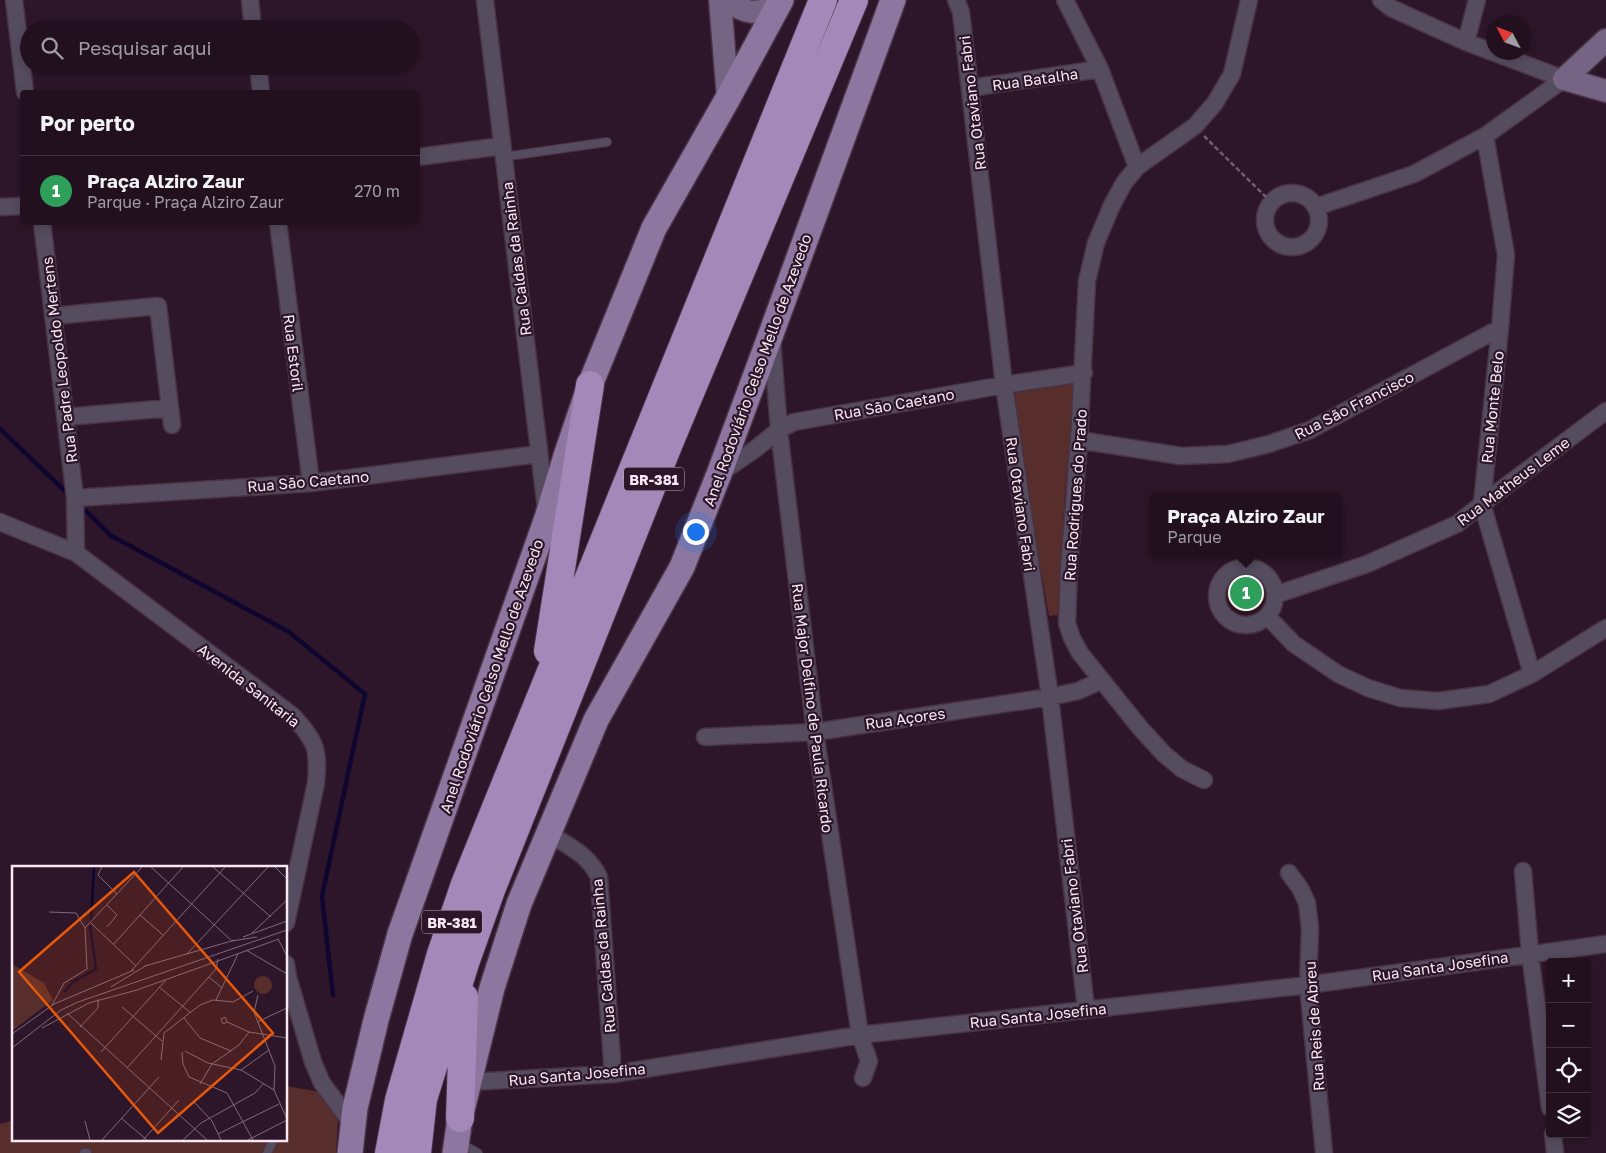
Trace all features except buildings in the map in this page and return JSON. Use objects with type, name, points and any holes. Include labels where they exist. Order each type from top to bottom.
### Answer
[{"type":"highway","name":"BR-381","points":[[389,1153],[398,1100],[440,954],[465,884],[823,0]]},
{"type":"highway","name":"BR-381","points":[[417,1153],[423,1099],[465,962],[491,890],[663,457],[854,0]]},
{"type":"highway","points":[[540,699],[590,385]]},
{"type":"highway","points":[[457,1137],[465,962]]},
{"type":"main road","name":"Anel Rodoviário Celso Mello de Azevedo","points":[[457,1137],[492,988],[519,904],[596,720],[682,567],[771,334],[892,0]]},
{"type":"main road","name":"Anel Rodoviário Celso Mello de Azevedo","points":[[350,1153],[355,1108],[376,1020],[400,934],[547,518],[590,385],[654,228],[779,4]]},
{"type":"street","points":[[14,0],[20,46]]},
{"type":"street","points":[[250,0],[252,20]]},
{"type":"street","name":"Rua Caldas da Rainha","points":[[485,0],[547,518]]},
{"type":"street","points":[[720,0],[728,98]]},
{"type":"street","points":[[729,0],[739,8],[750,12],[763,12],[779,4]]},
{"type":"street","name":"Rua Otaviano Fabri","points":[[956,0],[961,12],[1004,384],[1050,697],[1086,1009]]},
{"type":"street","points":[[1065,0],[1100,69],[1137,167]]},
{"type":"street","name":"Rua Rodrigues do Prado","points":[[1204,780],[1182,768],[1164,754],[1080,653],[1067,623],[1069,568],[1084,373],[1087,281],[1096,243],[1112,205],[1124,183],[1137,167],[1195,126],[1215,102],[1232,74],[1249,0]]},
{"type":"street","points":[[1381,0],[1391,8],[1466,42],[1564,79],[1606,91]]},
{"type":"street","points":[[1466,42],[1477,0]]},
{"type":"street","points":[[1316,207],[1414,174],[1485,136],[1564,79],[1606,40]]},
{"type":"street","name":"Rua Batalha","points":[[970,88],[1100,69]]},
{"type":"street","points":[[24,75],[26,90]]},
{"type":"street","points":[[259,75],[261,90]]},
{"type":"street","name":"Rua Monte Belo","points":[[1485,136],[1506,254],[1482,504],[1532,674]]},
{"type":"street","points":[[420,157],[503,151]]},
{"type":"street","points":[[1295,192],[1311,200],[1316,207],[1319,217],[1318,227],[1314,236],[1307,243],[1288,247],[1278,244],[1266,230],[1264,220],[1266,210],[1278,196],[1295,192]]},
{"type":"street","points":[[0,207],[20,206]]},
{"type":"street","name":"Rua Padre Leopoldo Mertens","points":[[42,225],[76,498]]},
{"type":"street","name":"Rua Estoril","points":[[278,225],[311,483]]},
{"type":"street","points":[[53,316],[158,306],[172,425]]},
{"type":"street","name":"Rua São Francisco","points":[[1079,440],[1181,456],[1228,454],[1269,444],[1310,430],[1500,328]]},
{"type":"street","name":"Rua Major Delfino de Paula Ricardo","points":[[771,334],[779,430],[814,732],[860,1035],[869,1062],[863,1078]]},
{"type":"street","name":"Rua São Caetano","points":[[719,474],[779,430],[794,422],[1004,384],[1084,373]]},
{"type":"street","points":[[66,417],[170,408]]},
{"type":"street","name":"Rua Matheus Leme","points":[[1275,595],[1367,564],[1457,524],[1606,411]]},
{"type":"street","name":"Rua São Caetano","points":[[76,498],[311,483],[539,454]]},
{"type":"street","points":[[76,498],[76,553]]},
{"type":"street","name":"Avenida Sanitaria","points":[[0,522],[76,553],[293,716],[306,731],[315,746],[318,761],[316,783],[288,915]]},
{"type":"street","points":[[1245,566],[1256,568],[1266,574],[1272,584],[1275,595],[1273,606],[1267,616],[1258,623],[1247,625],[1235,623],[1226,618],[1219,608],[1216,597],[1218,586],[1224,576],[1234,569],[1245,566]]},
{"type":"street","points":[[1267,616],[1294,644],[1338,674],[1368,688],[1400,698],[1438,701],[1489,694],[1532,674],[1606,628]]},
{"type":"street","name":"Rua Açores","points":[[705,737],[814,732],[1050,697],[1078,691],[1102,680]]},
{"type":"street","name":"Rua Caldas da Rainha","points":[[548,833],[584,856],[593,866],[599,877],[613,1074]]},
{"type":"street","points":[[1523,871],[1530,953],[1548,1093]]},
{"type":"street","name":"Rua Reis de Abreu","points":[[1290,873],[1307,902],[1310,928],[1308,985],[1324,1153]]},
{"type":"street","name":"Rua Santa Josefina","points":[[470,1082],[613,1074],[860,1035],[1308,985],[1606,944]]},
{"type":"street","points":[[288,977],[322,1083],[353,1125]]},
{"type":"street","points":[[1553,1138],[1555,1153]]},
{"type":"lane","points":[[503,151],[607,142]]},
{"type":"lane","points":[[457,1137],[478,1153]]},
{"type":"lane","points":[[267,1153],[274,1140]]},
{"type":"path","points":[[1195,126],[1271,202]]},
{"type":"shaded area","points":[[1066,383],[1074,384],[1076,396],[1065,492],[1058,615],[1049,616],[1010,394]]},
{"type":"shaded area","points":[[1246,574],[1259,580],[1265,593],[1259,606],[1246,612],[1233,606],[1227,593],[1233,580]]},
{"type":"shaded area","points":[[288,1086],[326,1093],[338,1120],[336,1153],[0,1153],[0,1124],[12,1121],[12,1140],[288,1140]]},
{"type":"waterway","points":[[0,429],[65,491]]},
{"type":"waterway","points":[[86,511],[110,535],[289,632],[365,694],[322,896],[333,995]]},
{"type":"place","name":"Praça Alziro Zaur","points":[[1246,593]]}]
